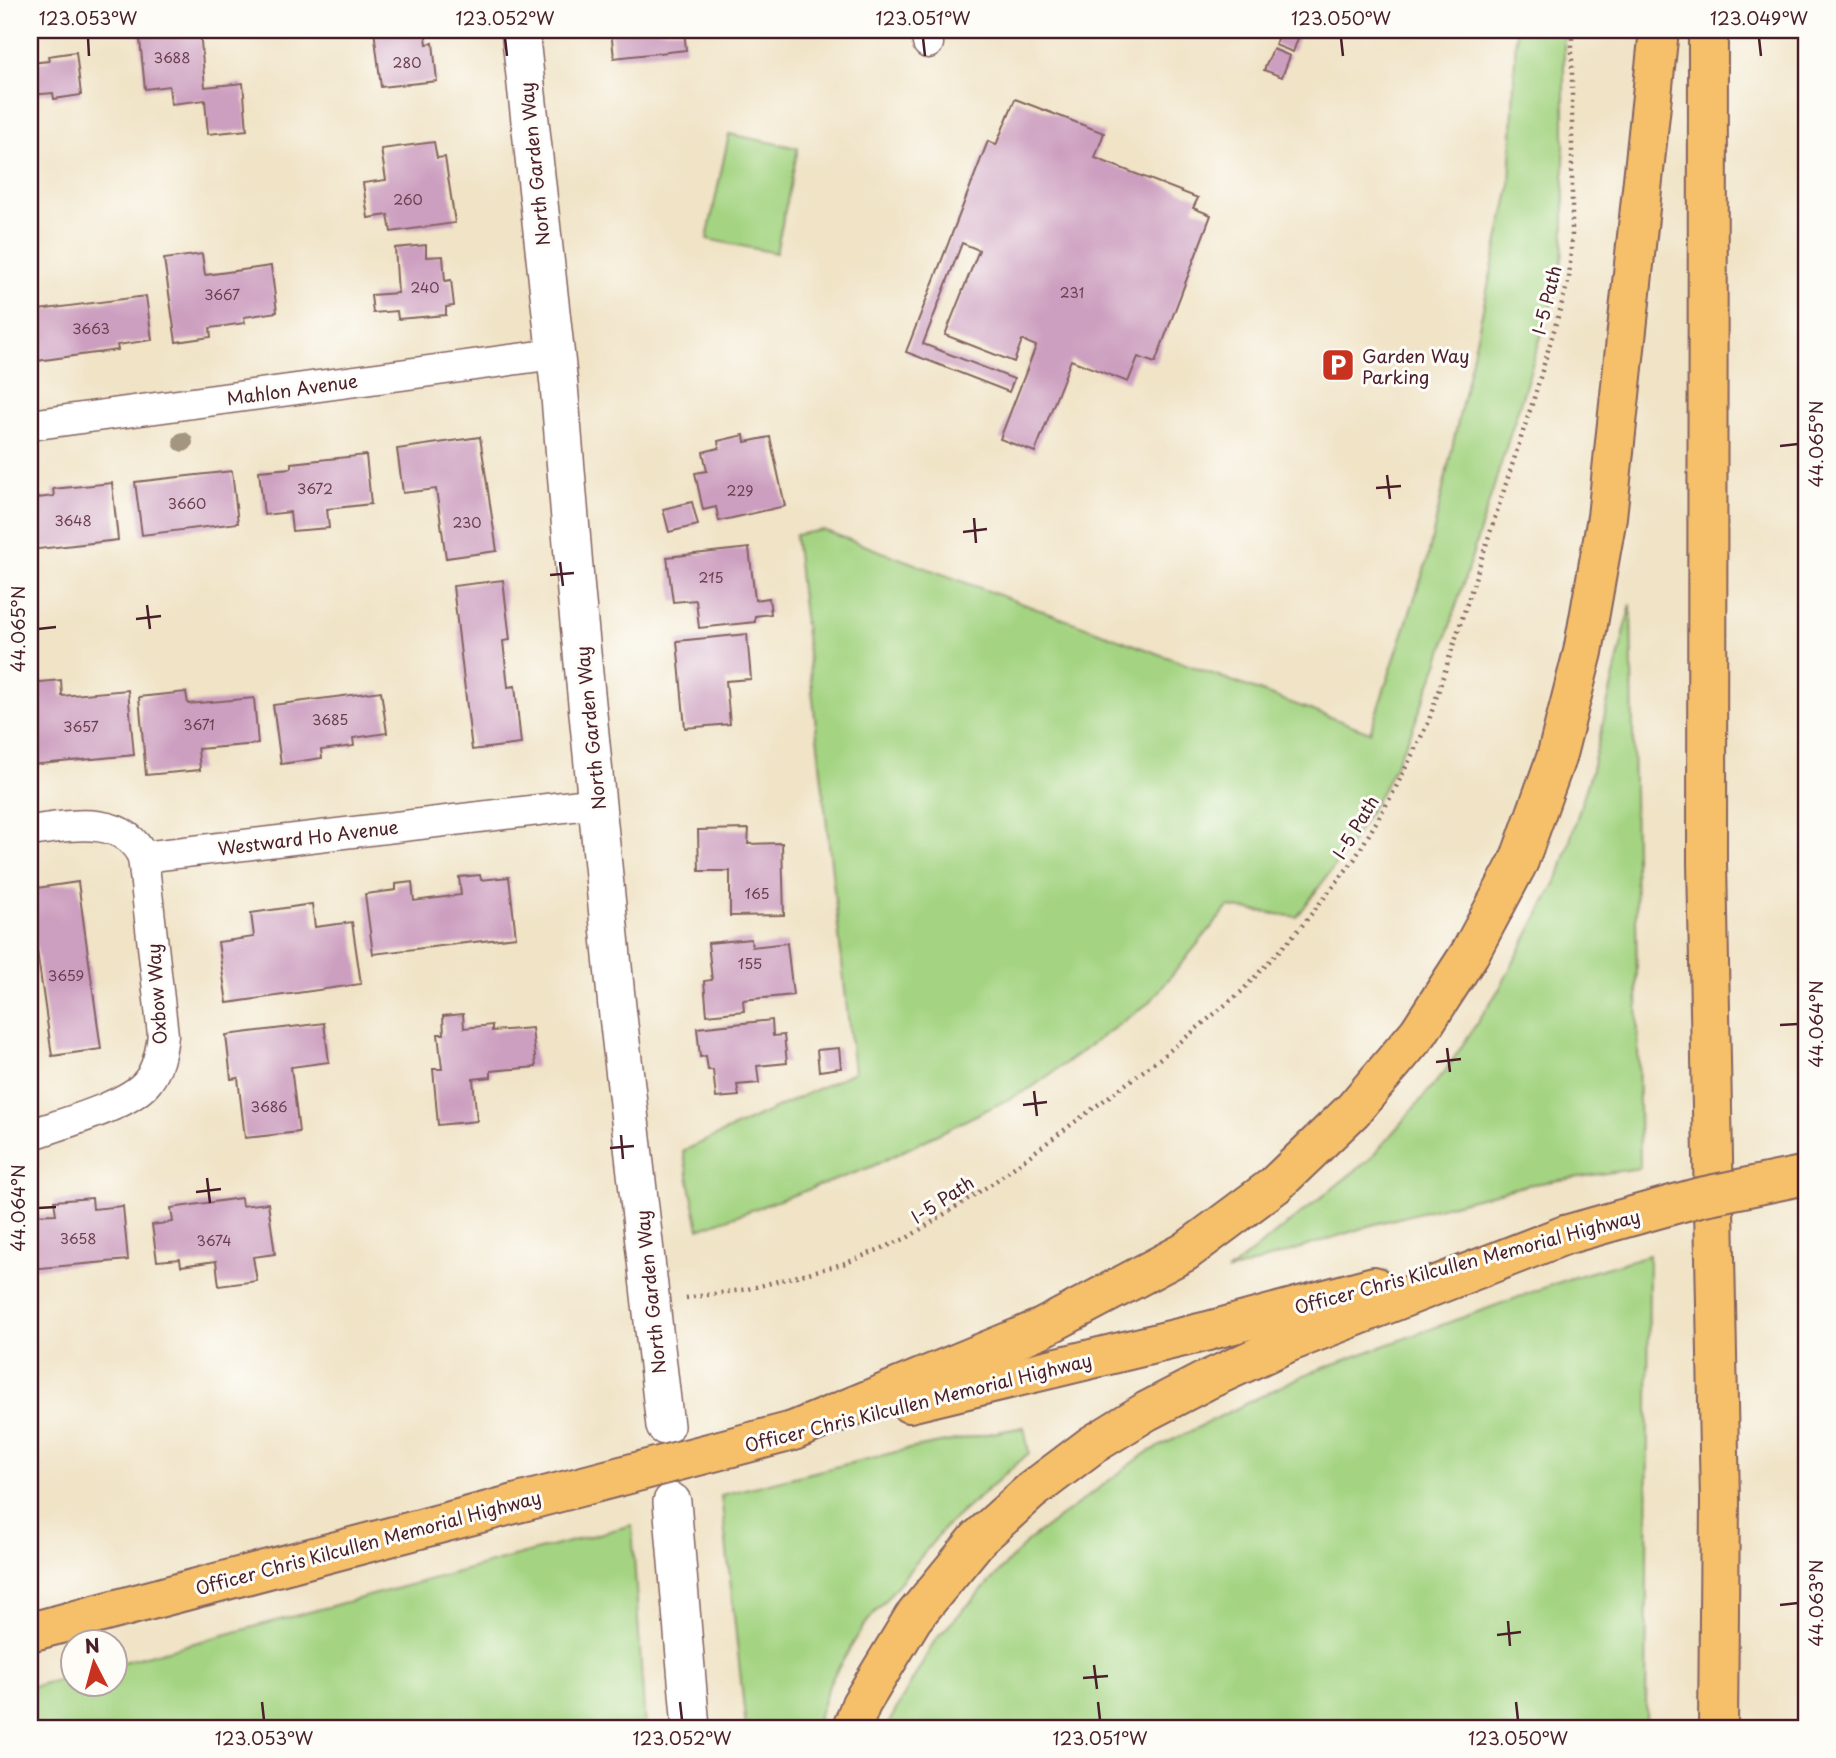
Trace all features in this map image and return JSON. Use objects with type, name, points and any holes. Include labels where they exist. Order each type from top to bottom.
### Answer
[{"type":"highway","points":[[793,1431],[1042,1328],[1185,1252],[1275,1185],[1353,1110],[1419,1032],[1470,953],[1519,861],[1556,758],[1583,652],[1607,517],[1659,30]]},
{"type":"highway","points":[[1708,30],[1707,863],[1720,1501],[1718,1728]]},
{"type":"highway","name":"Officer Chris Kilcullen Memorial Highway","points":[[30,1632],[793,1431],[1208,1331],[1700,1197],[1806,1175]]},
{"type":"highway","points":[[852,1728],[861,1704],[913,1618],[978,1539],[1031,1491],[1093,1445],[1147,1411],[1290,1342],[1565,1235]]},
{"type":"street","name":"North Garden Way","points":[[520,30],[555,354],[617,1007],[665,1426]]},
{"type":"street","name":"Mahlon Avenue","points":[[30,425],[555,354]]},
{"type":"street","name":"Westward Ho Avenue","points":[[143,857],[597,803]]},
{"type":"street","points":[[30,831],[86,824],[103,827],[128,837],[137,844],[143,857]]},
{"type":"street","name":"Oxbow Way","points":[[30,1135],[115,1105],[143,1087],[155,1070],[163,1035],[143,857]]},
{"type":"street","points":[[672,1502],[691,1728]]},
{"type":"path","name":"I-5 Path","points":[[691,1297],[748,1289],[846,1263],[907,1238],[993,1183],[1162,1057],[1241,992],[1301,927],[1354,860],[1392,795],[1428,723],[1534,398],[1569,279],[1572,234],[1573,30]]},
{"type":"green space","points":[[1516,30],[1564,30],[1562,260],[1555,292],[1439,661],[1412,730],[1387,782],[1350,845],[1297,917],[1228,907],[1150,1002],[1031,1088],[871,1167],[699,1229],[683,1151],[854,1072],[795,535],[823,530],[1370,732],[1427,561],[1510,187]]},
{"type":"green space","points":[[729,134],[798,148],[776,253],[707,239]]},
{"type":"green space","points":[[1631,604],[1640,1168],[1527,1185],[1375,1224],[1227,1272],[1371,1158],[1444,1073],[1500,988],[1559,876],[1592,769]]},
{"type":"green space","points":[[1649,1255],[1646,1728],[886,1728],[935,1640],[1028,1541],[1146,1453],[1304,1375],[1571,1278]]},
{"type":"green space","points":[[1024,1427],[1029,1453],[946,1526],[863,1627],[830,1682],[815,1728],[746,1728],[721,1495],[904,1450]]},
{"type":"green space","points":[[632,1525],[645,1728],[30,1728],[30,1687],[60,1679],[60,1698],[130,1698],[130,1660]]},
{"type":"building","points":[[139,30],[200,30],[205,87],[243,83],[247,130],[208,134],[205,100],[171,104],[169,86],[145,89]]},
{"type":"building","points":[[374,30],[425,30],[427,44],[433,43],[437,81],[381,87]]},
{"type":"building","points":[[611,30],[684,30],[686,50],[614,58]]},
{"type":"building","points":[[1280,30],[1301,30],[1293,52],[1275,45]]},
{"type":"building","points":[[1273,49],[1290,56],[1282,77],[1264,70]]},
{"type":"building","points":[[76,52],[81,95],[54,99],[53,93],[30,95],[30,63],[49,61],[48,56]]},
{"type":"building","points":[[1015,99],[1104,133],[1095,158],[1198,198],[1193,208],[1211,215],[1155,363],[1138,357],[1128,382],[1071,360],[1035,452],[1000,439],[1036,346],[1022,340],[1014,362],[945,335],[979,250],[962,243],[923,344],[1014,379],[1009,392],[906,352],[988,141],[996,145]]},
{"type":"building","points":[[434,142],[437,158],[445,157],[455,223],[391,232],[388,215],[368,218],[363,183],[386,180],[381,149]]},
{"type":"building","points":[[426,245],[426,257],[443,256],[445,281],[451,280],[454,306],[446,307],[446,315],[398,319],[397,311],[373,313],[371,295],[398,293],[395,248]]},
{"type":"building","points":[[202,254],[205,275],[271,266],[277,312],[244,317],[245,323],[210,328],[211,337],[176,342],[164,259]]},
{"type":"building","points":[[146,296],[152,340],[117,345],[118,350],[36,361],[30,311]]},
{"type":"building","points":[[744,435],[745,442],[770,437],[785,506],[719,521],[716,507],[703,510],[695,473],[707,471],[703,452],[719,448],[718,441]]},
{"type":"building","points":[[480,437],[497,551],[446,558],[436,489],[403,493],[397,449]]},
{"type":"building","points":[[366,455],[371,504],[327,509],[329,528],[292,531],[290,512],[264,515],[259,471],[291,468],[291,463]]},
{"type":"building","points":[[232,471],[238,523],[142,535],[135,482]]},
{"type":"building","points":[[112,483],[118,540],[30,550],[30,499],[54,496],[53,489]]},
{"type":"building","points":[[692,502],[698,525],[669,532],[663,509]]},
{"type":"building","points":[[749,548],[755,600],[769,598],[771,614],[755,616],[755,622],[699,628],[696,600],[673,602],[667,557]]},
{"type":"building","points":[[503,580],[510,640],[503,641],[508,687],[515,686],[521,744],[472,750],[453,586]]},
{"type":"building","points":[[747,634],[751,679],[726,681],[730,724],[685,728],[677,641]]},
{"type":"building","points":[[61,680],[62,696],[128,690],[134,755],[30,765],[30,683]]},
{"type":"building","points":[[381,691],[387,733],[353,738],[354,746],[321,750],[322,758],[281,764],[273,705]]},
{"type":"building","points":[[186,692],[188,704],[254,698],[258,744],[198,749],[200,770],[146,775],[139,697]]},
{"type":"building","points":[[749,829],[748,844],[782,843],[784,915],[730,916],[730,871],[699,871],[698,830]]},
{"type":"building","points":[[480,875],[481,880],[509,877],[516,937],[373,954],[365,894],[396,890],[396,884],[412,882],[414,901],[461,895],[459,877]]},
{"type":"building","points":[[78,882],[101,1049],[52,1056],[30,889]]},
{"type":"building","points":[[312,904],[315,927],[352,922],[361,984],[227,1003],[218,942],[254,937],[251,913]]},
{"type":"building","points":[[751,939],[752,947],[787,943],[793,995],[743,1000],[744,1011],[707,1015],[704,981],[712,980],[708,943]]},
{"type":"building","points":[[463,1014],[464,1028],[492,1025],[492,1031],[532,1028],[536,1067],[491,1071],[491,1077],[473,1079],[477,1121],[438,1125],[433,1069],[442,1069],[438,1034],[444,1034],[443,1016]]},
{"type":"building","points":[[772,1020],[773,1036],[784,1035],[787,1063],[757,1066],[759,1083],[737,1085],[739,1096],[716,1098],[713,1070],[708,1070],[706,1056],[700,1057],[697,1028]]},
{"type":"building","points":[[324,1023],[329,1062],[291,1067],[299,1132],[245,1138],[238,1078],[231,1079],[226,1035]]},
{"type":"building","points":[[839,1048],[841,1068],[819,1071],[817,1050]]},
{"type":"building","points":[[92,1198],[93,1209],[123,1206],[128,1260],[30,1269],[30,1215],[56,1214],[54,1201]]},
{"type":"building","points":[[241,1198],[242,1206],[268,1203],[275,1254],[253,1257],[257,1281],[219,1286],[216,1261],[181,1266],[180,1259],[157,1261],[152,1225],[173,1222],[171,1208]]},
{"type":"place","name":"Garden Way Parking","points":[[1338,365]]}]
